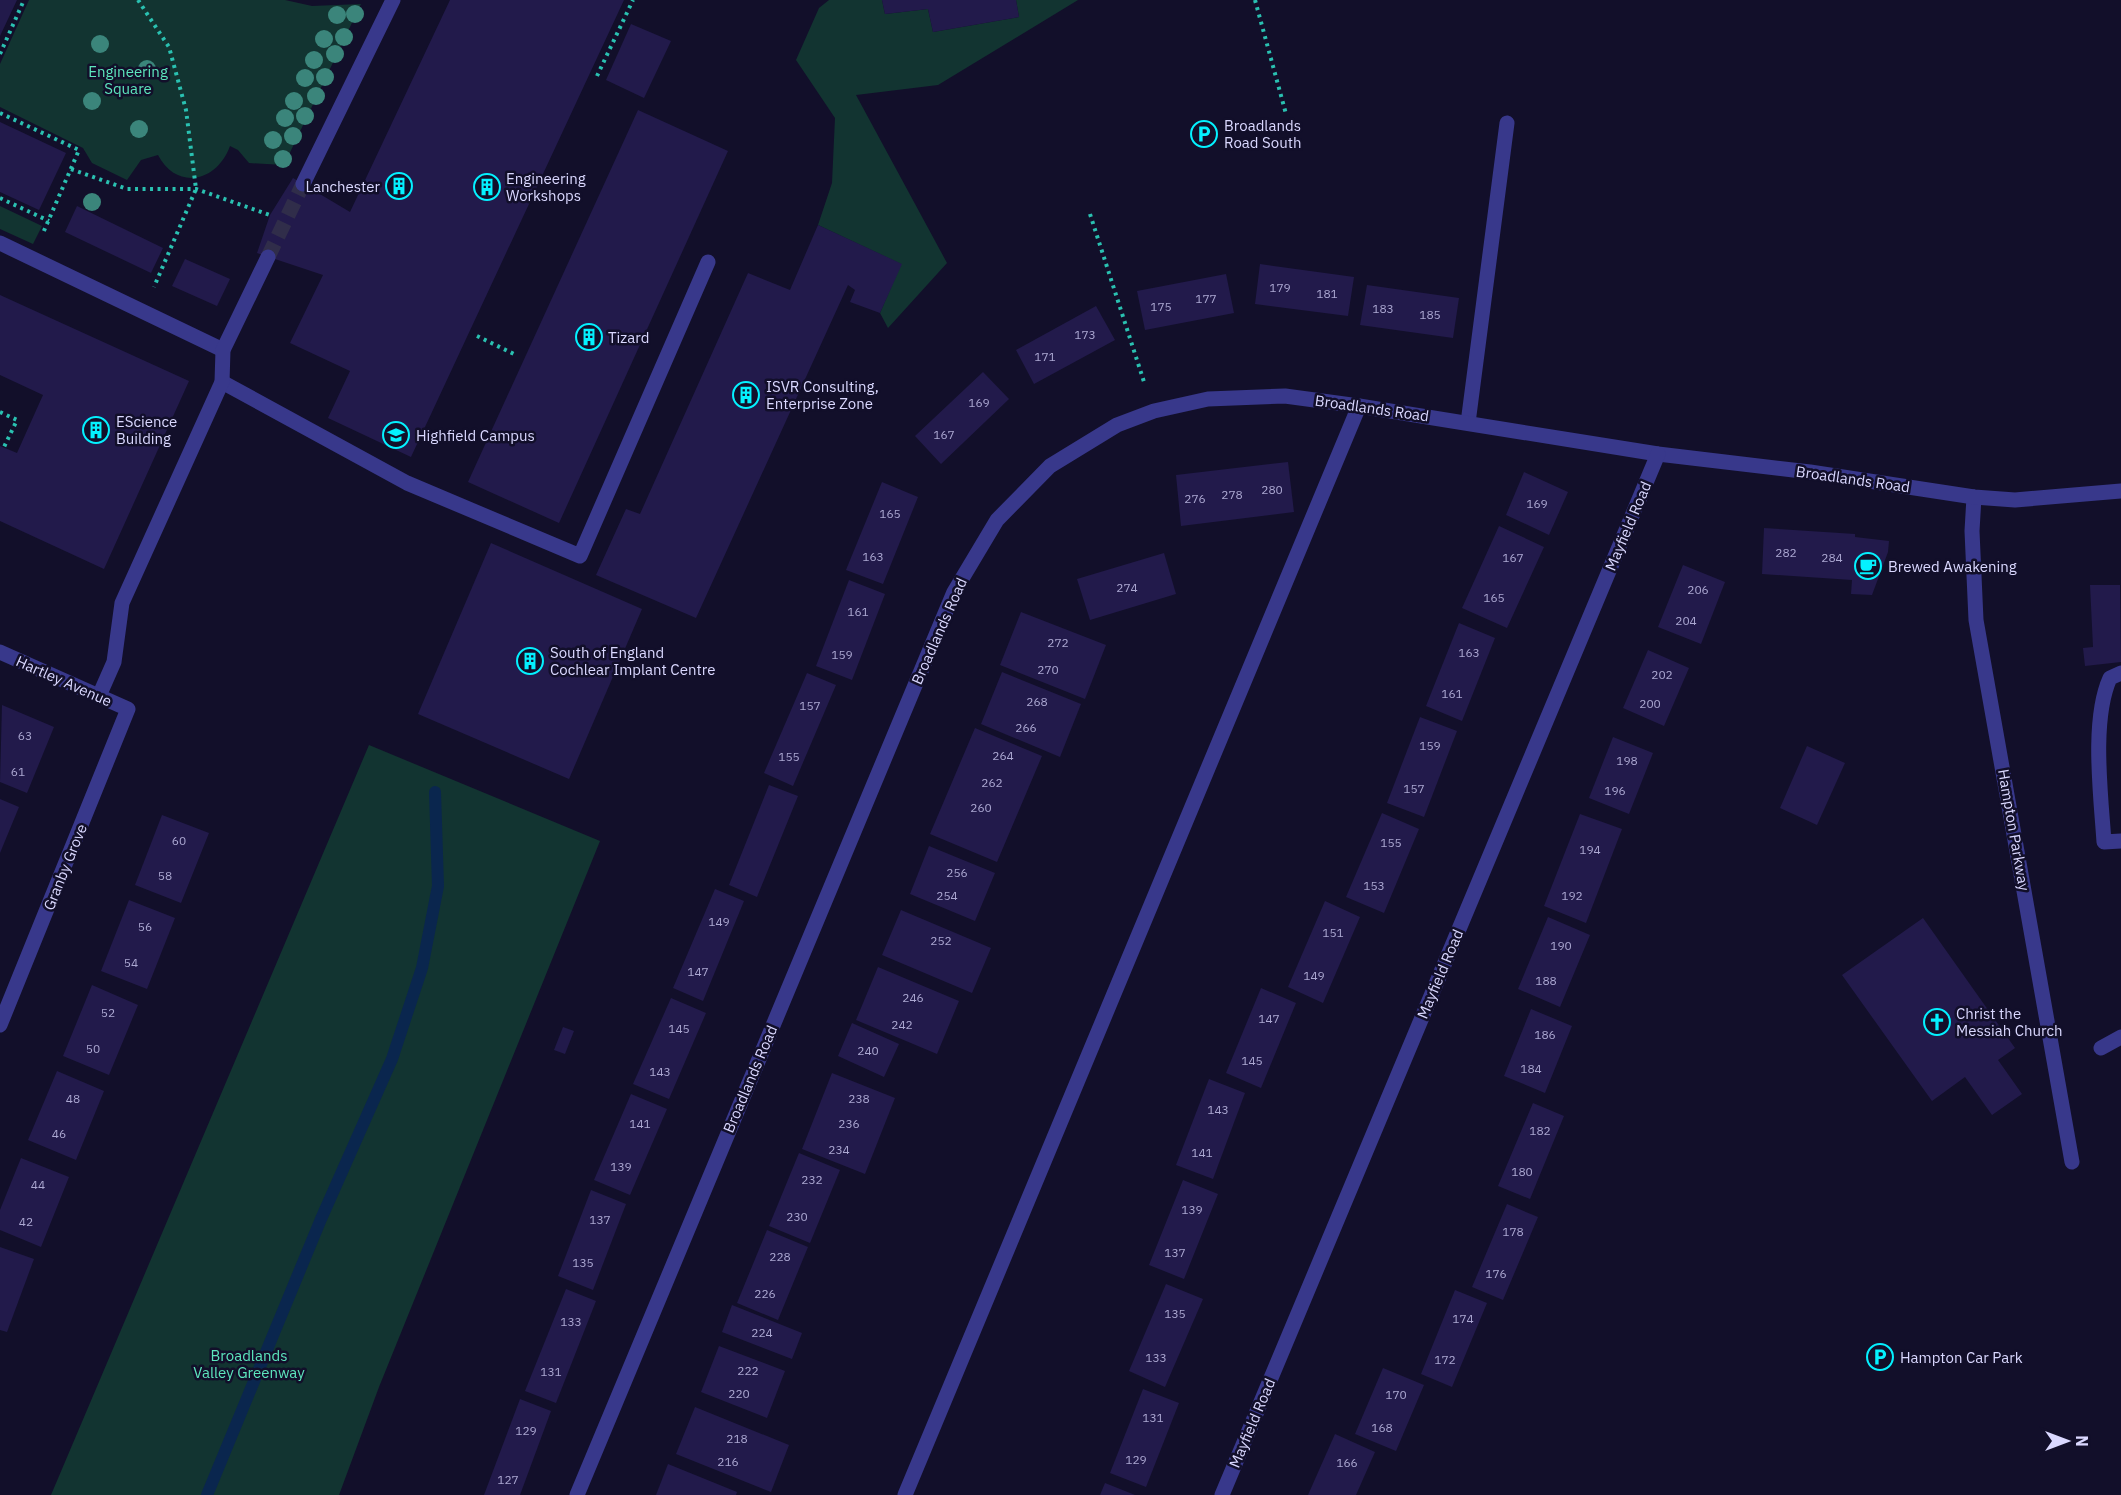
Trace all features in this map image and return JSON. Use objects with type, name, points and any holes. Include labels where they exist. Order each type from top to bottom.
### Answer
[{"type":"street","points":[[303,184],[393,0]]},
{"type":"street","points":[[1468,423],[1508,123]]},
{"type":"street","points":[[0,243],[223,350]]},
{"type":"street","points":[[99,696],[114,662],[122,603],[222,382],[223,350],[268,257]]},
{"type":"street","points":[[222,382],[407,483],[580,556],[708,262]]},
{"type":"street","name":"Broadlands Road","points":[[577,1495],[954,592],[997,519],[1050,466],[1117,425],[1154,411],[1208,399],[1285,396],[1658,454],[1810,472],[1974,497],[2015,500],[2121,491]]},
{"type":"street","points":[[905,1495],[1359,406]]},
{"type":"street","name":"Mayfield Road","points":[[1222,1495],[1658,454]]},
{"type":"street","name":"Hampton Parkway","points":[[1974,497],[1971,531],[1976,620],[2072,1162]]},
{"type":"street","name":"Hartley Avenue","points":[[0,652],[128,709]]},
{"type":"street","points":[[2121,673],[2110,678],[2105,689],[2099,756],[2104,842],[2121,841]]},
{"type":"street","name":"Granby Grove","points":[[0,1025],[128,709]]},
{"type":"street","points":[[2100,1048],[2121,1037]]},
{"type":"path","points":[[0,54],[24,0]]},
{"type":"path","points":[[138,0],[169,47],[186,110],[196,189],[142,313]]},
{"type":"path","points":[[597,76],[633,0]]},
{"type":"path","points":[[1255,0],[1286,114]]},
{"type":"path","points":[[0,113],[79,150],[44,233]]},
{"type":"path","points":[[71,169],[127,189],[196,189],[270,214]]},
{"type":"path","points":[[0,198],[49,221]]},
{"type":"path","points":[[1090,214],[1154,411]]},
{"type":"path","points":[[477,336],[514,354]]},
{"type":"path","points":[[0,412],[17,420],[4,447]]},
{"type":"green space","name":"Engineering Square","points":[[29,0],[285,0],[312,6],[361,4],[284,165],[249,163],[238,150],[230,146],[216,168],[196,178],[175,174],[158,155],[141,160],[127,180],[92,163],[83,148],[0,107],[0,64]]},
{"type":"green space","points":[[829,0],[882,0],[885,14],[928,9],[933,32],[1019,17],[1016,0],[1078,0],[938,85],[856,95],[947,263],[888,328],[880,313],[901,264],[818,225],[832,183],[835,118],[796,60],[819,8]]},
{"type":"green space","points":[[0,206],[42,226],[33,244],[0,229]]},
{"type":"green space","name":"Broadlands Valley Greenway","points":[[369,745],[600,841],[379,1387],[339,1495],[51,1495]]},
{"type":"building","points":[[0,0],[17,0],[0,36]]},
{"type":"building","points":[[450,0],[624,0],[411,457],[328,418],[350,371],[290,343],[323,275],[257,253],[270,215],[293,178],[350,212]]},
{"type":"building","points":[[882,0],[1016,0],[1019,17],[933,32],[928,9],[885,14]]},
{"type":"building","points":[[631,24],[671,41],[644,98],[606,80]]},
{"type":"building","name":"Tizard","points":[[638,110],[728,151],[559,523],[468,482]]},
{"type":"building","points":[[0,122],[66,153],[39,210],[0,192]]},
{"type":"building","points":[[77,206],[163,248],[151,273],[65,232]]},
{"type":"building","name":"ISVR Consulting, Enterprise Zone","points":[[818,225],[902,264],[880,313],[850,302],[855,290],[848,285],[696,618],[596,575],[626,509],[640,514],[748,273],[790,290]]},
{"type":"building","points":[[185,259],[230,279],[217,306],[172,286]]},
{"type":"building","points":[[1260,264],[1354,277],[1348,316],[1255,304]]},
{"type":"building","points":[[1226,274],[1234,313],[1145,330],[1137,291]]},
{"type":"building","points":[[1367,285],[1459,298],[1453,338],[1360,325]]},
{"type":"building","name":"EScience Building","points":[[0,295],[189,381],[104,569],[0,521],[0,446],[17,453],[43,395],[0,375]]},
{"type":"building","points":[[1096,306],[1115,340],[1034,384],[1016,350]]},
{"type":"building","points":[[983,372],[1009,399],[941,464],[915,436]]},
{"type":"building","points":[[1288,462],[1294,512],[1181,526],[1176,475]]},
{"type":"building","points":[[1524,472],[1568,492],[1549,535],[1506,515]]},
{"type":"building","points":[[882,482],[918,497],[883,584],[846,570]]},
{"type":"building","points":[[1499,526],[1544,547],[1507,628],[1462,608]]},
{"type":"building","points":[[1764,528],[1855,534],[1855,537],[1889,541],[1888,552],[1872,595],[1851,594],[1852,580],[1762,574]]},
{"type":"building","name":"South of England Cochlear Implant Centre","points":[[491,543],[642,609],[569,779],[418,714]]},
{"type":"building","points":[[1164,553],[1176,594],[1090,620],[1077,579]]},
{"type":"building","points":[[1683,565],[1725,582],[1701,644],[1658,627]]},
{"type":"building","points":[[849,580],[885,594],[852,680],[816,666]]},
{"type":"building","points":[[2090,585],[2120,585],[2121,662],[2085,666],[2083,648],[2093,647]]},
{"type":"building","points":[[1021,612],[1106,645],[1085,699],[1000,665]]},
{"type":"building","points":[[1459,623],[1495,638],[1462,721],[1426,706]]},
{"type":"building","points":[[1648,650],[1689,668],[1664,726],[1623,708]]},
{"type":"building","points":[[1002,672],[1081,704],[1060,757],[981,724]]},
{"type":"building","points":[[807,673],[836,685],[793,786],[764,773]]},
{"type":"building","points":[[2,705],[54,727],[27,793],[0,782]]},
{"type":"building","points":[[1420,717],[1457,731],[1424,817],[1387,803]]},
{"type":"building","points":[[975,728],[1042,756],[997,862],[930,834]]},
{"type":"building","points":[[1613,737],[1653,753],[1629,814],[1589,798]]},
{"type":"building","points":[[1807,746],[1845,763],[1817,825],[1780,808]]},
{"type":"building","points":[[769,785],[798,796],[757,897],[729,885]]},
{"type":"building","points":[[0,799],[19,807],[0,853]]},
{"type":"building","points":[[1382,813],[1419,829],[1384,913],[1346,897]]},
{"type":"building","points":[[1580,814],[1622,829],[1586,923],[1544,906]]},
{"type":"building","points":[[162,815],[209,833],[181,903],[135,885]]},
{"type":"building","points":[[929,846],[995,873],[975,921],[910,894]]},
{"type":"building","points":[[715,889],[744,901],[703,1001],[673,988]]},
{"type":"building","points":[[129,900],[175,918],[147,989],[101,971]]},
{"type":"building","points":[[1325,901],[1360,917],[1323,1003],[1288,987]]},
{"type":"building","points":[[901,910],[991,948],[972,993],[882,955]]},
{"type":"building","points":[[1548,917],[1590,935],[1560,1007],[1518,989]]},
{"type":"building","points":[[1923,918],[2015,1048],[1998,1060],[2022,1094],[1992,1115],[1965,1077],[1932,1101],[1842,975]]},
{"type":"building","points":[[878,967],[959,1001],[937,1054],[856,1020]]},
{"type":"building","points":[[92,985],[138,1005],[109,1075],[63,1056]]},
{"type":"building","points":[[1261,988],[1296,1003],[1261,1088],[1226,1073]]},
{"type":"building","points":[[671,998],[706,1013],[669,1099],[633,1084]]},
{"type":"building","points":[[1531,1009],[1572,1026],[1545,1093],[1504,1076]]},
{"type":"building","points":[[852,1023],[899,1044],[884,1077],[838,1056]]},
{"type":"building","points":[[563,1027],[574,1031],[565,1054],[554,1050]]},
{"type":"building","points":[[57,1071],[104,1091],[76,1160],[28,1140]]},
{"type":"building","points":[[832,1073],[895,1098],[865,1174],[802,1149]]},
{"type":"building","points":[[1209,1079],[1245,1093],[1213,1179],[1176,1165]]},
{"type":"building","points":[[631,1094],[667,1109],[630,1195],[594,1180]]},
{"type":"building","points":[[1533,1103],[1564,1116],[1530,1199],[1498,1186]]},
{"type":"building","points":[[799,1153],[840,1170],[810,1243],[769,1226]]},
{"type":"building","points":[[21,1158],[69,1177],[41,1247],[0,1230],[0,1210]]},
{"type":"building","points":[[1183,1180],[1218,1194],[1184,1279],[1149,1265]]},
{"type":"building","points":[[591,1190],[626,1204],[593,1290],[558,1276]]},
{"type":"building","points":[[1507,1204],[1538,1217],[1503,1300],[1472,1287]]},
{"type":"building","points":[[767,1230],[808,1247],[778,1320],[737,1303]]},
{"type":"building","points":[[0,1247],[34,1259],[7,1332],[0,1330]]},
{"type":"building","points":[[1166,1284],[1203,1299],[1165,1387],[1129,1371]]},
{"type":"building","points":[[566,1289],[596,1301],[556,1403],[525,1391]]},
{"type":"building","points":[[1455,1290],[1487,1303],[1452,1387],[1421,1374]]},
{"type":"building","points":[[732,1305],[802,1333],[792,1359],[722,1332]]},
{"type":"building","points":[[719,1346],[785,1371],[767,1418],[701,1392]]},
{"type":"building","points":[[1383,1368],[1424,1385],[1396,1451],[1355,1434]]},
{"type":"building","points":[[1143,1389],[1179,1403],[1146,1487],[1110,1473]]},
{"type":"building","points":[[520,1399],[551,1411],[520,1495],[484,1495]]},
{"type":"building","points":[[695,1407],[789,1445],[771,1492],[676,1454]]},
{"type":"building","points":[[1335,1434],[1375,1452],[1356,1495],[1308,1495]]},
{"type":"building","points":[[668,1464],[737,1492],[736,1495],[656,1495]]},
{"type":"building","points":[[1105,1483],[1135,1495],[1100,1495]]},
{"type":"waterway","points":[[207,1495],[321,1219],[392,1059],[422,968],[438,886],[435,792]]},
{"type":"tunnel","points":[[268,257],[303,184]]},
{"type":"place","name":"Broadlands Road South","points":[[1204,134]]},
{"type":"place","name":"Lanchester","points":[[399,186]]},
{"type":"place","name":"Engineering Workshops","points":[[487,187]]},
{"type":"place","name":"Tizard","points":[[589,337]]},
{"type":"place","name":"ISVR Consulting, Enterprise Zone","points":[[746,395]]},
{"type":"place","name":"EScience Building","points":[[96,430]]},
{"type":"place","name":"Highfield Campus","points":[[396,435]]},
{"type":"place","name":"Brewed Awakening","points":[[1868,566]]},
{"type":"place","name":"South of England Cochlear Implant Centre","points":[[530,661]]},
{"type":"place","name":"Christ the Messiah Church","points":[[1937,1022]]},
{"type":"place","name":"Hampton Car Park","points":[[1880,1357]]}]
